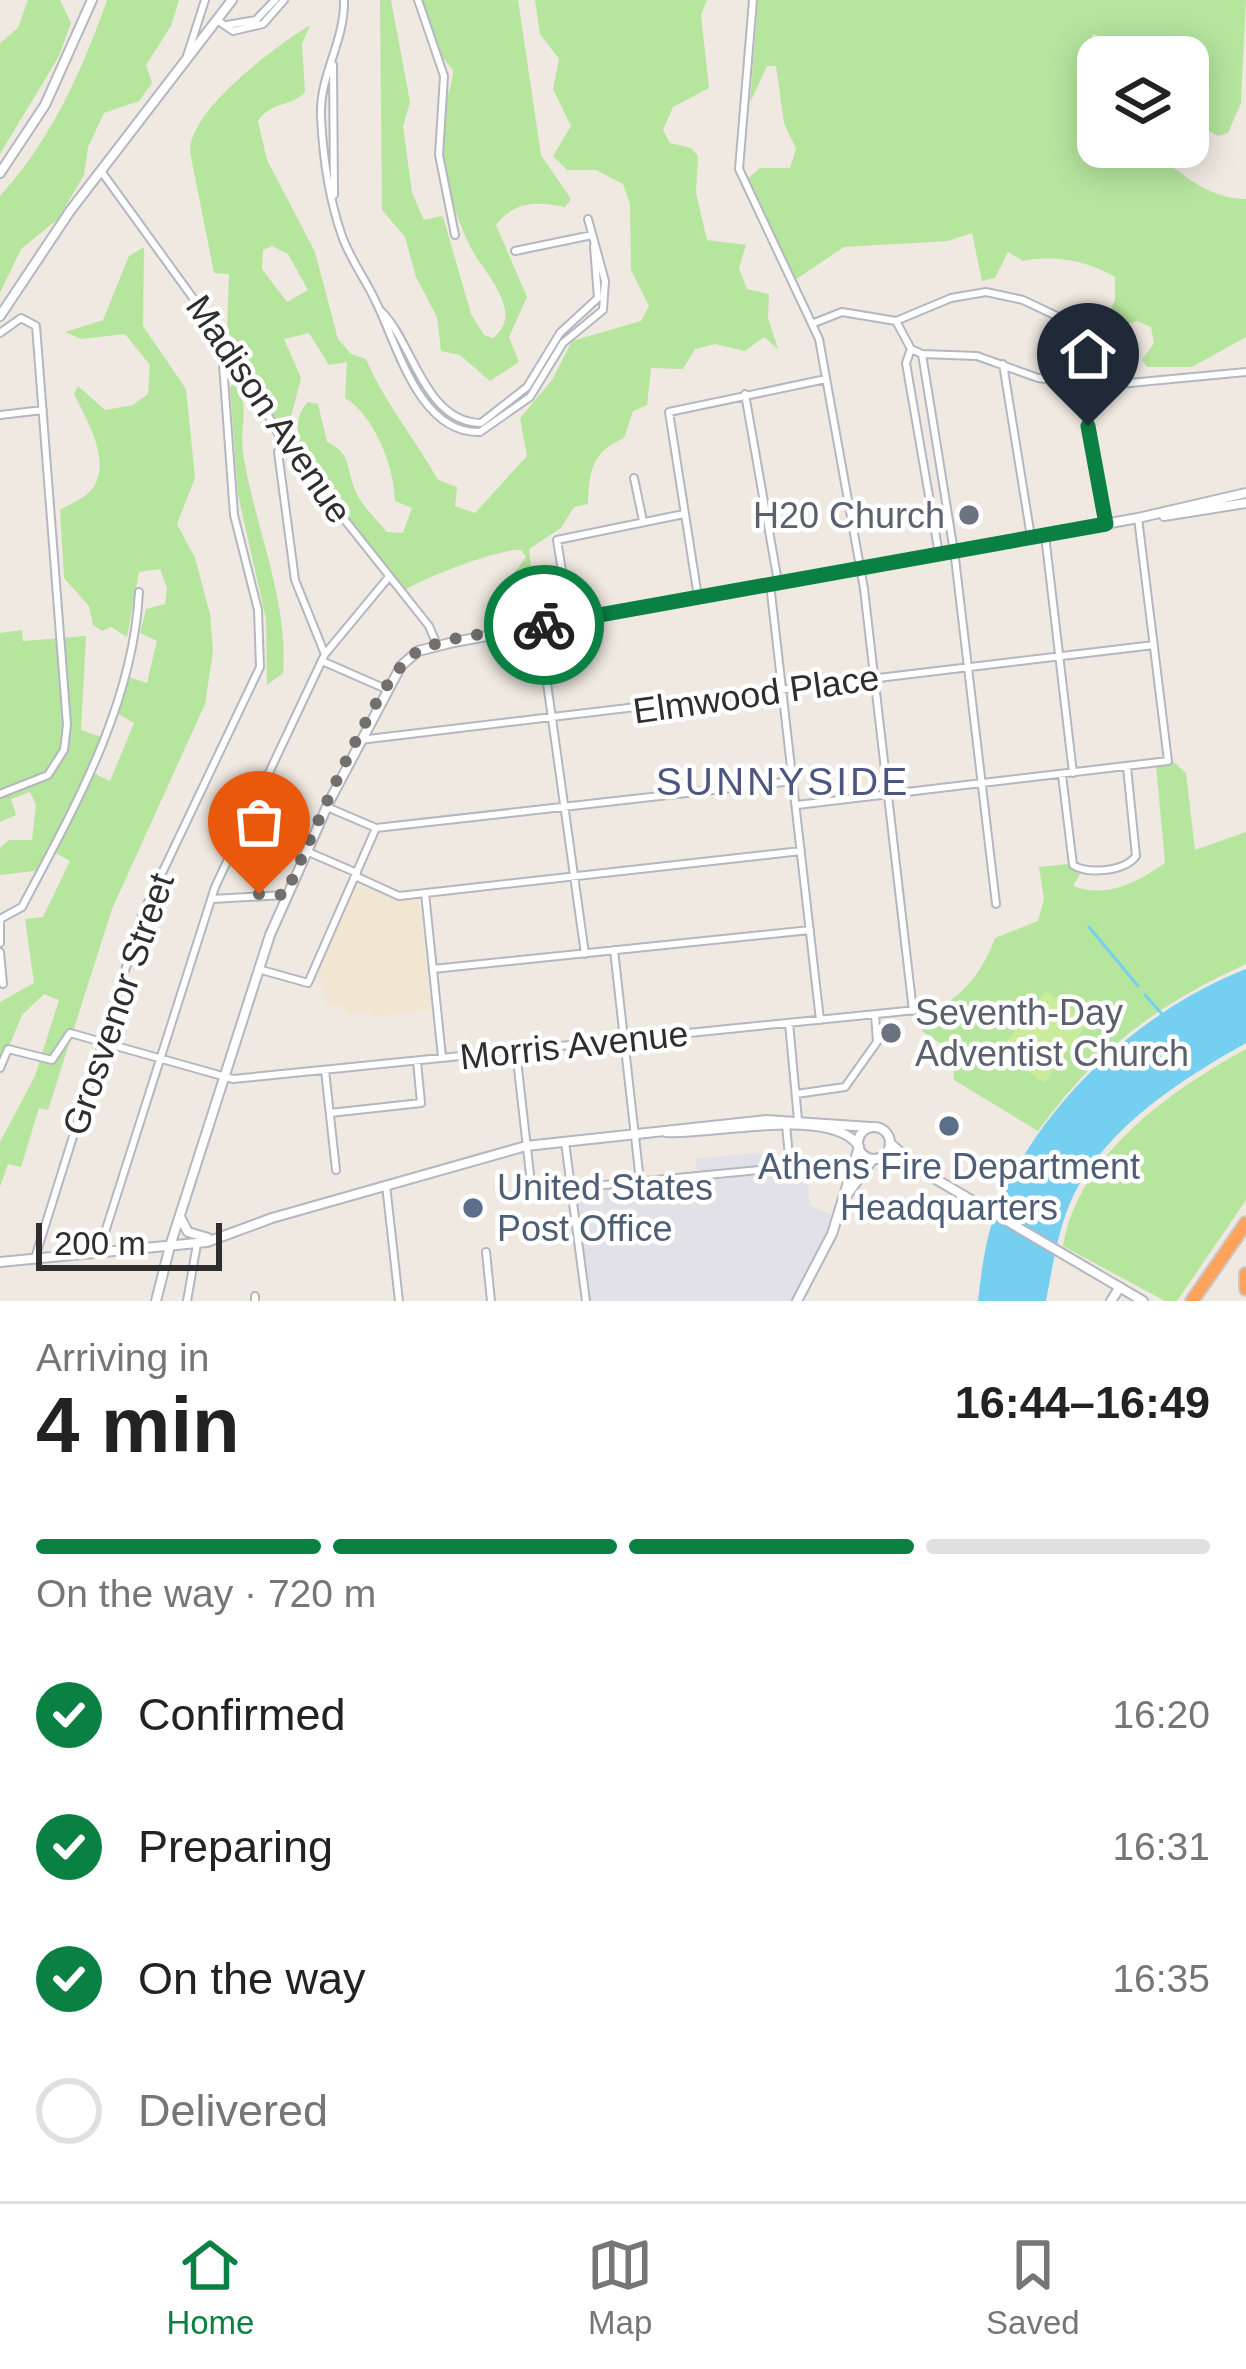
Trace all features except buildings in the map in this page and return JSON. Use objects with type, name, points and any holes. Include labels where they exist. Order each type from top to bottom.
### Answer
[{"type":"highway","points":[[1192,1301],[1244,1224]]},
{"type":"highway","points":[[1246,1274],[1246,1289]]},
{"type":"main road","points":[[0,316],[101,171],[232,0]]},
{"type":"main road","points":[[0,173],[44,105],[87,2]]},
{"type":"main road","points":[[155,1301],[222,1078],[285,895],[358,740],[409,658],[437,645],[1138,518],[1246,493]]},
{"type":"main road","points":[[1138,518],[1246,503]]},
{"type":"main road","points":[[0,1262],[197,1244],[526,1146],[798,1120],[884,1130],[890,1143],[922,1171],[1143,1301]]},
{"type":"main road","points":[[659,1131],[786,1125],[841,1130],[875,1159],[922,1171]]},
{"type":"main road","points":[[797,1301],[846,1197],[860,1135],[870,1127]]},
{"type":"main road","points":[[846,1197],[890,1143]]},
{"type":"main road","points":[[180,1217],[190,1234],[222,1238]]},
{"type":"main road","points":[[1112,1301],[1120,1287]]},
{"type":"street","points":[[186,60],[205,0]]},
{"type":"street","points":[[217,20],[227,25],[253,22],[280,0]]},
{"type":"street","points":[[344,0],[343,33],[324,81],[321,114],[343,238],[393,344],[430,406],[459,429],[480,432],[530,397],[563,343],[603,310],[605,281],[588,219]]},
{"type":"street","points":[[418,0],[444,76],[439,155],[455,235]]},
{"type":"street","points":[[753,0],[739,169],[814,323],[826,379],[861,568],[913,1011]]},
{"type":"street","name":"Madison Avenue","points":[[101,171],[221,337],[283,442],[429,626],[437,645]]},
{"type":"street","points":[[515,251],[592,236]]},
{"type":"street","points":[[814,323],[842,312],[896,321],[963,294],[1012,297],[1107,340],[1110,364],[1086,384]]},
{"type":"street","points":[[0,333],[21,318],[34,322],[68,690],[65,742],[44,778],[0,794]]},
{"type":"street","points":[[896,321],[911,350],[977,356],[1038,379],[1086,384],[1246,372]]},
{"type":"street","name":"Grosvenor Street","points":[[35,1258],[143,913],[260,665],[258,610],[234,515],[221,337]]},
{"type":"street","points":[[911,350],[906,363],[939,554]]},
{"type":"street","points":[[922,354],[953,552],[996,904]]},
{"type":"street","points":[[1003,364],[1031,538]]},
{"type":"street","points":[[698,597],[669,412],[826,379]]},
{"type":"street","points":[[1086,384],[1106,524]]},
{"type":"street","points":[[745,394],[774,583],[820,1020]]},
{"type":"street","points":[[0,415],[43,410]]},
{"type":"street","points":[[283,442],[278,452],[295,580],[323,657],[386,689]]},
{"type":"street","points":[[634,478],[643,521]]},
{"type":"street","points":[[570,620],[556,540],[684,514]]},
{"type":"street","points":[[796,805],[1168,761],[1138,518]]},
{"type":"street","points":[[1046,535],[1072,773]]},
{"type":"street","points":[[99,1251],[211,899],[323,657],[388,578]]},
{"type":"street","points":[[0,943],[0,919],[22,907],[96,761],[132,649],[139,592]]},
{"type":"street","points":[[539,626],[584,953]]},
{"type":"street","name":"Elmwood Place","points":[[358,740],[551,721],[782,688],[1154,645]]},
{"type":"street","points":[[1062,775],[1073,865],[1084,871],[1124,867],[1136,856],[1127,766]]},
{"type":"street","points":[[327,807],[376,828],[794,781]]},
{"type":"street","points":[[258,969],[308,983],[333,915],[376,828]]},
{"type":"street","points":[[306,851],[395,896],[801,851]]},
{"type":"street","points":[[425,893],[442,1058]]},
{"type":"street","points":[[211,899],[285,895]]},
{"type":"street","points":[[433,969],[810,930]]},
{"type":"street","points":[[614,950],[640,1181]]},
{"type":"street","points":[[0,952],[3,984]]},
{"type":"street","name":"Morris Avenue","points":[[222,1078],[926,1009]]},
{"type":"street","points":[[796,1094],[845,1087],[877,1042],[875,1015]]},
{"type":"street","points":[[789,1024],[798,1120]]},
{"type":"street","points":[[0,1068],[8,1048],[49,1061],[68,1033],[222,1078]]},
{"type":"street","points":[[516,1051],[532,1192],[790,1167],[786,1125]]},
{"type":"street","points":[[330,1113],[421,1103],[417,1060]]},
{"type":"street","points":[[325,1070],[336,1170]]},
{"type":"street","points":[[566,1142],[586,1301]]},
{"type":"street","points":[[386,1185],[399,1301]]},
{"type":"street","points":[[187,1301],[197,1244]]},
{"type":"street","points":[[486,1252],[491,1301]]},
{"type":"shaded area","points":[[353,880],[395,900],[419,897],[431,1010],[371,1017],[370,1011],[346,1014],[344,1005],[325,1007],[322,980],[312,976]]},
{"type":"shaded area","points":[[772,1151],[774,1169],[807,1167],[810,1205],[838,1218],[797,1301],[586,1301],[572,1188],[698,1177],[695,1159]]},
{"type":"green space","points":[[28,0],[60,0],[71,23],[59,56],[0,154],[0,43],[18,28]]},
{"type":"green space","points":[[107,0],[179,0],[171,26],[146,65],[152,83],[139,101],[104,113],[88,147],[84,175],[58,219],[21,249],[0,293],[0,196],[35,152],[63,104]]},
{"type":"green space","points":[[380,0],[391,0],[410,102],[403,126],[412,193],[424,220],[442,216],[471,314],[484,335],[493,338],[502,327],[503,303],[468,242],[446,180],[440,132],[453,70],[442,57],[422,0],[518,0],[541,155],[571,199],[565,207],[518,207],[496,225],[527,297],[509,337],[519,362],[490,381],[460,355],[441,351],[437,317],[416,277],[405,237],[382,210]]},
{"type":"green space","points":[[535,0],[707,0],[701,15],[709,88],[673,107],[663,130],[670,143],[691,148],[698,156],[696,193],[707,240],[746,245],[739,268],[747,289],[769,294],[768,318],[778,349],[764,337],[745,351],[715,344],[695,349],[683,369],[651,368],[647,405],[633,411],[624,438],[599,456],[591,472],[588,504],[574,507],[561,528],[529,549],[532,577],[518,590],[499,594],[526,557],[521,550],[461,565],[404,591],[329,499],[300,445],[298,421],[308,402],[318,404],[327,442],[345,457],[362,502],[387,532],[403,533],[412,508],[395,501],[381,444],[365,417],[345,398],[347,362],[329,365],[309,333],[284,339],[301,378],[286,437],[251,375],[246,353],[227,332],[229,274],[214,273],[190,152],[193,135],[237,81],[310,25],[302,44],[305,92],[258,121],[267,160],[315,252],[338,339],[351,354],[366,359],[438,480],[457,487],[455,506],[475,513],[527,456],[520,418],[552,380],[572,341],[641,321],[649,306],[631,270],[630,204],[623,184],[596,170],[567,170],[553,156],[571,126],[553,89],[559,59],[540,34]],"holes":[[[272,246],[288,254],[308,290],[287,302],[262,269],[263,250]]]},
{"type":"green space","points":[[758,0],[1246,0],[1241,103],[1228,133],[1218,136],[1209,131],[1209,36],[1077,36],[1077,168],[1175,168],[1217,194],[1246,199],[1246,337],[1192,367],[1147,367],[1142,360],[1154,343],[1151,327],[1137,321],[1109,330],[1102,323],[1115,301],[1115,277],[1081,263],[1023,261],[1008,252],[995,278],[982,281],[972,233],[948,241],[844,247],[795,280],[746,180],[760,168],[790,168],[796,149],[784,123],[776,66],[767,66],[750,103]]},
{"type":"green space","points":[[144,247],[143,326],[186,389],[195,478],[177,524],[195,558],[210,614],[213,651],[205,704],[112,909],[48,1110],[39,1108],[21,1167],[8,1164],[0,1187],[0,1142],[35,1076],[59,1000],[44,994],[22,1015],[0,1068],[0,1002],[34,983],[25,919],[43,917],[70,861],[52,851],[42,870],[0,875],[0,848],[9,840],[32,840],[36,805],[30,792],[11,799],[16,815],[0,822],[0,633],[22,630],[23,641],[86,636],[81,730],[104,738],[91,772],[110,781],[134,723],[115,712],[125,676],[147,683],[157,641],[140,633],[146,609],[165,604],[167,588],[160,569],[139,572],[127,637],[111,627],[102,631],[93,625],[89,606],[64,578],[60,510],[93,488],[100,465],[90,427],[74,394],[78,386],[105,410],[133,405],[148,394],[150,365],[125,334],[81,339],[65,332],[103,320],[129,256]]},
{"type":"green space","points":[[235,381],[242,398],[248,480],[281,618],[283,673],[267,685],[266,619],[238,495],[230,387]]},
{"type":"green space","points":[[1170,759],[1186,773],[1195,850],[1246,832],[1246,964],[1183,996],[1130,1032],[1083,1076],[1038,1131],[954,1080],[953,1052],[922,1031],[925,1012],[948,1002],[968,985],[995,938],[1038,921],[1044,899],[1039,867],[1068,864],[1080,874],[1073,886],[1098,891],[1133,882],[1165,863],[1156,765]]},
{"type":"green space","points":[[1046,991],[1089,1021],[1044,1083],[999,1051]]},
{"type":"green space","points":[[1246,1049],[1246,1200],[1177,1301],[1165,1301],[1063,1246],[1072,1213],[1108,1154],[1159,1106]]},
{"type":"water","points":[[1246,969],[1246,1043],[1149,1106],[1106,1147],[1074,1194],[1046,1301],[978,1301],[985,1250],[1000,1201],[1019,1163],[1070,1093],[1135,1033],[1170,1008]]},
{"type":"waterway","points":[[1089,927],[1138,986]]},
{"type":"waterway","points":[[1145,995],[1163,1015]]},
{"type":"way so far","points":[[259,894],[285,895],[358,740],[409,658],[435,646],[544,625]]},
{"type":"place","name":"H20 Church","points":[[969,515]]},
{"type":"place","name":"Seventh-Day Adventist Church","points":[[891,1033]]},
{"type":"place","name":"Athens Fire Department Headquarters","points":[[949,1126]]},
{"type":"place","name":"United States Post Office","points":[[473,1208]]},
{"type":"district","name":"SUNNYSIDE","points":[[783,781]]},
{"type":"route","points":[[544,625],[1106,524],[1088,426]]}]
